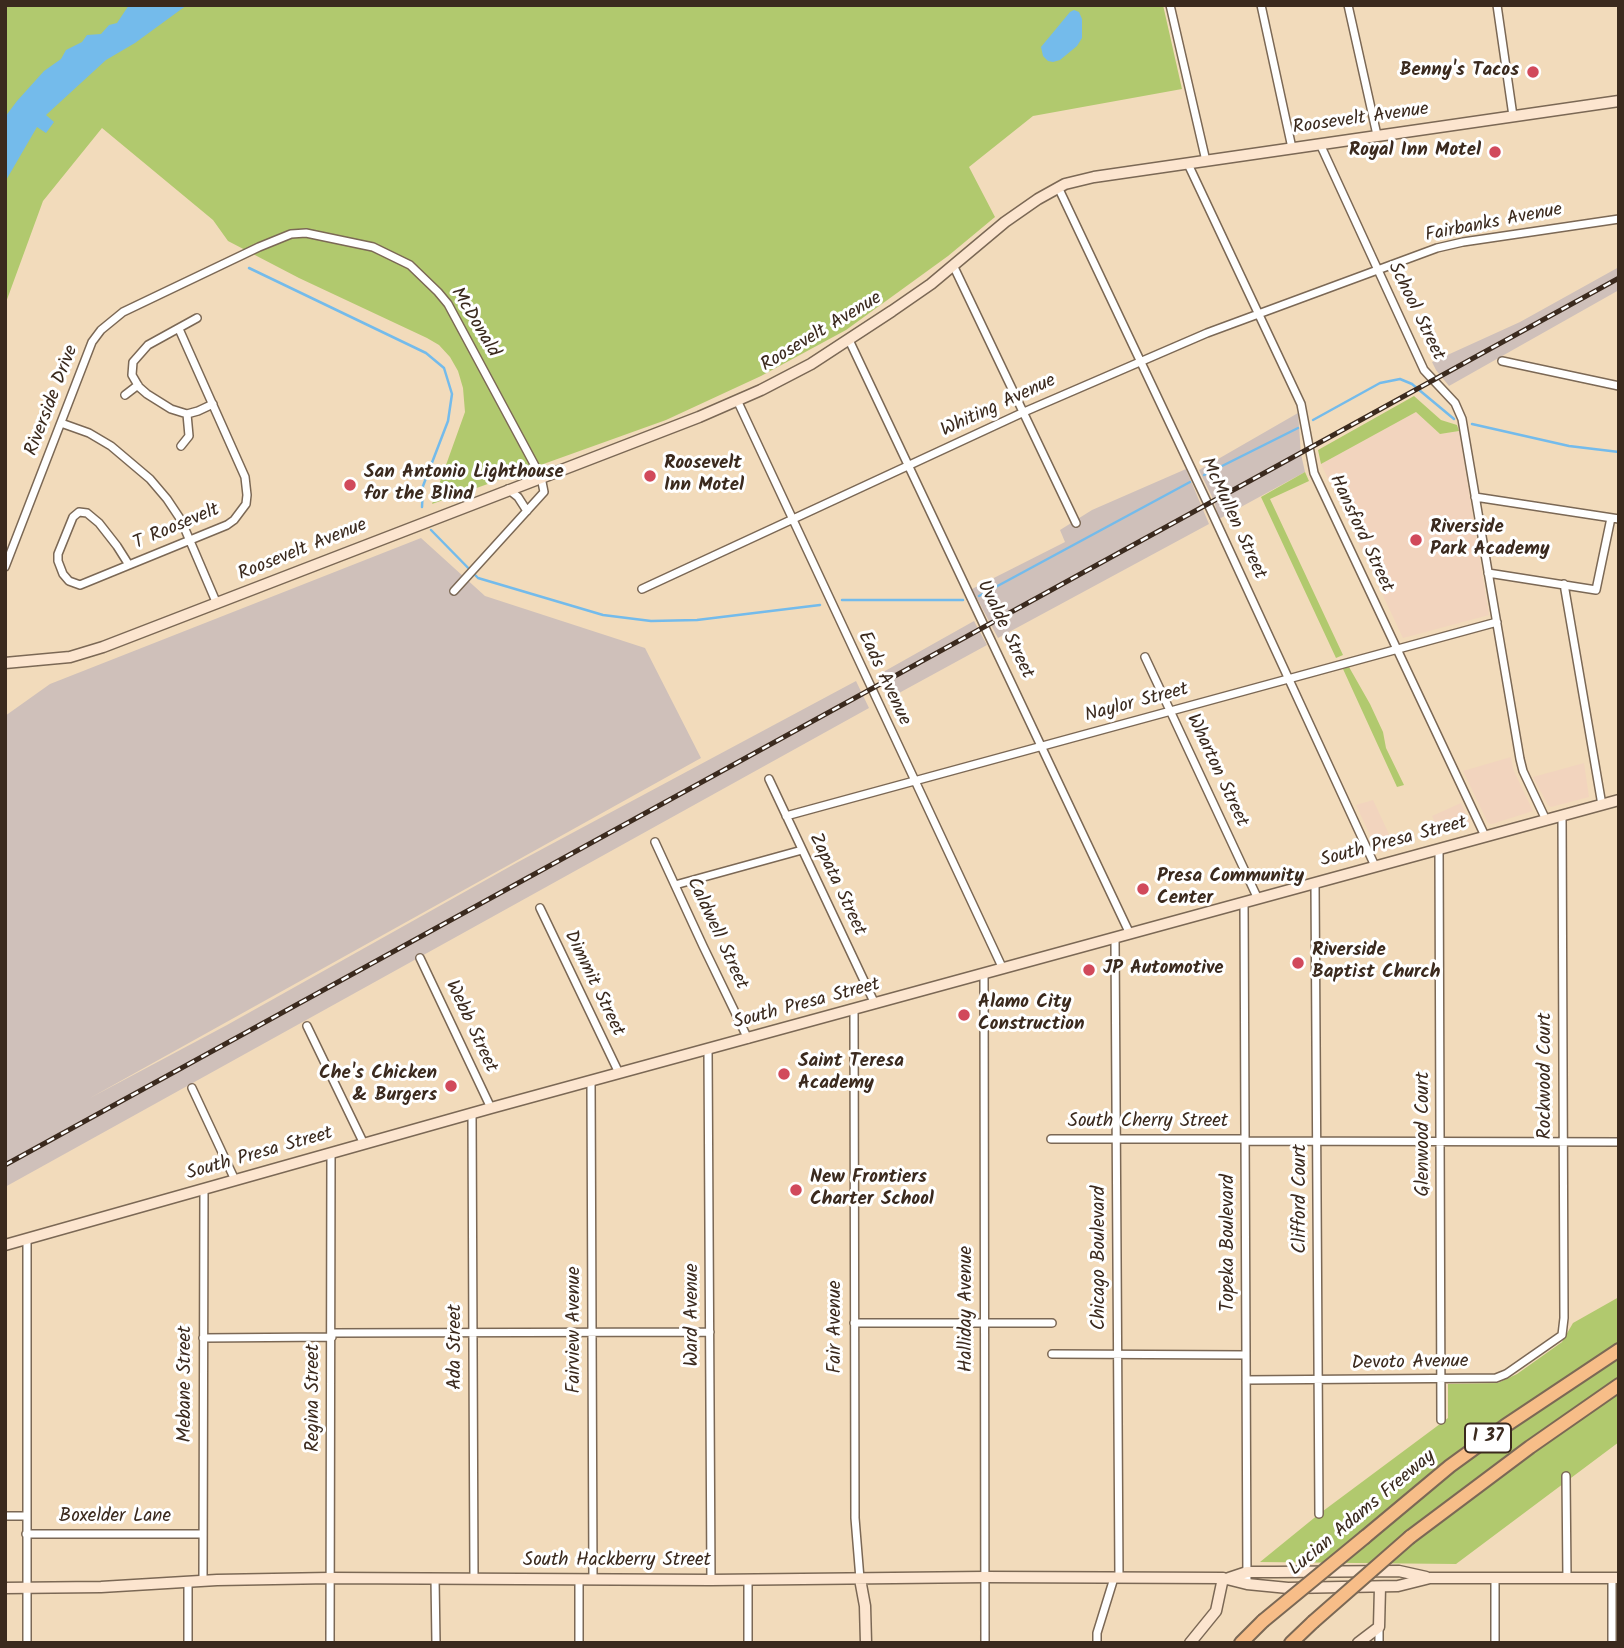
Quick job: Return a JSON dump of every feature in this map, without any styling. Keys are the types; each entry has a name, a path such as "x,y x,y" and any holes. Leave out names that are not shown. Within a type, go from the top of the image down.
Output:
{"highway":[{"name":"Lucian Adams Freeway","path":"1242,1642 1263,1621 1461,1458 1619,1350"},
{"name":"I 37","path":"1291,1643 1410,1537 1519,1455 1619,1385"}],"main road":[{"name":"Roosevelt Avenue","path":"5,663 70,657 103,647 737,400 811,364 849,340 931,284 1005,222 1058,187 1094,177 1619,101"},
{"name":"South Presa Street","path":"5,1245 491,1108 1619,800"},
{"name":"South Hackberry Street","path":"1226,1578 1247,1572 1399,1572 1430,1578 1615,1578"},
{"name":"South Hackberry Street","path":"5,1588 330,1578 748,1580 1116,1577 1226,1578 1247,1584 1288,1588 1398,1586 1430,1578"},
{"path":"1190,1643 1216,1611 1226,1578"},
{"name":"Fair Avenue","path":"860,1579 865,1606 866,1643"},
{"path":"1359,1643 1380,1627 1380,1587"}],"street":[{"path":"1170,5 1206,161"},
{"path":"1261,5 1292,148"},
{"path":"1348,5 1377,135"},
{"path":"1497,5 1513,116"},
{"name":"School Street","path":"1320,144 1424,370 1459,412 1523,771 1546,820"},
{"name":"Hansford Street","path":"1188,164 1304,412 1314,473 1485,836"},
{"name":"McMullen Street","path":"1058,187 1375,866"},
{"name":"Fairbanks Avenue","path":"1377,269 1463,242 1619,219"},
{"name":"Riverside Drive","path":"5,568 92,342 110,321 123,312 291,234"},
{"name":"McDonald","path":"291,234 323,235 360,242 410,265 421,274 448,304 541,477"},
{"path":"953,265 1076,523"},
{"name":"Whiting Avenue","path":"642,589 1141,360 1377,269"},
{"path":"197,318 148,345 137,355 132,370 138,385 162,405 187,414 213,404"},
{"name":"T Roosevelt","path":"129,565 99,523 87,513 79,512 73,517 58,554 58,561 69,581 80,585 129,565 190,540 234,520 242,512 247,495 246,477 179,329"},
{"name":"Uvalde Street","path":"849,340 1130,934"},
{"path":"1503,362 1619,386"},
{"path":"125,395 138,385"},
{"name":"Eads Avenue","path":"737,400 1003,969"},
{"path":"181,446 189,436 187,414"},
{"path":"61,423 89,433 131,462 167,499 181,520 217,604"},
{"path":"454,591 544,492 541,477"},
{"path":"508,489 518,497 527,511"},
{"path":"1475,497 1615,518 1596,590 1488,573"},
{"path":"1564,584 1602,805"},
{"name":"Naylor Street","path":"786,816 1497,622"},
{"name":"Wharton Street","path":"1145,657 1258,899"},
{"name":"Zapata Street","path":"769,779 875,1004"},
{"name":"Rockwood Court","path":"1562,816 1562,1335"},
{"name":"Caldwell Street","path":"655,842 748,1039"},
{"name":"Glenwood Court","path":"1439,849 1441,1420"},
{"path":"675,885 802,850"},
{"name":"Clifford Court","path":"1315,883 1319,1514"},
{"name":"Topeka Boulevard","path":"1244,902 1247,1584"},
{"name":"Dimmit Street","path":"540,908 619,1073"},
{"name":"Chicago Boulevard","path":"1097,1643 1097,1633 1116,1577 1115,939"},
{"name":"Webb Street","path":"420,958 491,1108"},
{"name":"Halliday Avenue","path":"984,974 985,1643"},
{"name":"Fair Avenue","path":"854,1010 855,1518 860,1579"},
{"path":"307,1026 364,1144"},
{"name":"Ward Avenue","path":"708,1050 711,1580"},
{"name":"Fairview Avenue","path":"591,1081 593,1579"},
{"path":"192,1088 235,1180"},
{"name":"Ada Street","path":"472,1114 474,1579"},
{"name":"South Cherry Street","path":"1051,1139 1619,1142"},
{"name":"Regina Street","path":"330,1643 331,1153"},
{"name":"Mebane Street","path":"203,1580 204,1189"},
{"path":"27,1238 27,1643"},
{"path":"854,1323 1052,1322"},
{"path":"202,1338 473,1332 710,1332"},
{"name":"Devoto Avenue","path":"1246,1380 1496,1378 1506,1374 1562,1335"},
{"path":"1052,1354 1246,1355"},
{"path":"1566,1476 1567,1579"},
{"path":"5,1516 26,1516"},
{"name":"Boxelder Lane","path":"26,1534 203,1534"},
{"path":"435,1578 436,1643"},
{"path":"1612,1643 1615,1578"},
{"path":"579,1579 579,1643"},
{"path":"1495,1579 1495,1643"},
{"path":"748,1580 748,1643"},
{"path":"188,1581 188,1643"},
{"path":"1380,1627 1380,1643"}],"shaded area":[{"path":"1619,267 1619,290 1449,386 1436,370 1432,362 1520,322"},
{"name":"Riverside Park Academy","path":"1416,412 1440,434 1459,431 1489,615 1403,638 1321,464"},
{"path":"1298,413 1305,472 1219,519 1214,501 1199,470"},
{"path":"1186,469 1209,524 998,638 972,589 1065,542 1060,530 1092,510"},
{"path":"421,538 485,596 645,648 701,758 90,1098 227,1025 518,862 856,681 869,708 5,1187 5,716 50,684"},
{"path":"974,621 987,645 888,699 876,676"},
{"path":"1511,757 1513,769 1533,811 1488,823 1463,771"},
{"path":"1584,763 1589,797 1551,807 1548,805 1533,777"},
{"path":"1373,800 1396,849 1382,852 1377,850 1356,805"},
{"path":"1461,803 1470,822 1469,826 1441,835 1432,816"}],"green space":[{"path":"5,5 1163,5 1182,89 1033,116 969,167 995,217 948,256 846,330 761,376 666,420 432,504 465,412 463,388 450,357 439,345 427,338 299,278 228,241 213,220 102,128 43,201 5,305"},
{"path":"1414,396 1441,420 1457,425 1459,431 1440,434 1416,412 1321,464 1318,450"},
{"path":"1305,472 1309,481 1270,499 1343,655 1336,658 1261,497"},
{"path":"1349,667 1370,704 1383,732 1386,748 1404,785 1397,787 1343,669"},
{"path":"1619,1297 1619,1442 1456,1564 1260,1562 1319,1514 1448,1418 1448,1384 1498,1383 1517,1374 1562,1342 1573,1323"}],"water":[{"path":"129,5 187,5 135,43 106,60 46,115 54,122 46,133 37,127 5,182 5,117 44,71 61,59 66,50 82,42 87,35 101,34 109,25 117,23"},
{"path":"1074,10 1079,12 1082,19 1082,38 1077,46 1060,60 1048,61 1043,56 1041,47"}],"waterway":[{"path":"249,268 426,353 444,368 452,394 448,421 423,486 422,507"},
{"path":"1313,420 1380,383 1400,379 1412,384 1454,419"},
{"path":"1472,424 1569,446 1619,452"},
{"path":"1204,475 1298,428"},
{"path":"979,596 1190,482"},
{"path":"431,530 478,578 603,615 651,621 697,620 820,605"},
{"path":"842,600 963,600"}],"railway":[{"path":"5,1165 1619,278"}],"place":[{"name":"Benny's Tacos","path":"1533,72"},
{"name":"Royal Inn Motel","path":"1495,152"},
{"name":"Roosevelt Inn Motel","path":"650,476"},
{"name":"San Antonio Lighthouse for the Blind","path":"350,485"},
{"name":"Riverside Park Academy","path":"1416,540"},
{"name":"Presa Community Center","path":"1143,889"},
{"name":"Riverside Baptist Church","path":"1298,963"},
{"name":"JP Automotive","path":"1089,970"},
{"name":"Alamo City Construction","path":"964,1015"},
{"name":"Saint Teresa Academy","path":"784,1074"},
{"name":"Che's Chicken & Burgers","path":"451,1086"},
{"name":"New Frontiers Charter School","path":"796,1190"}]}
